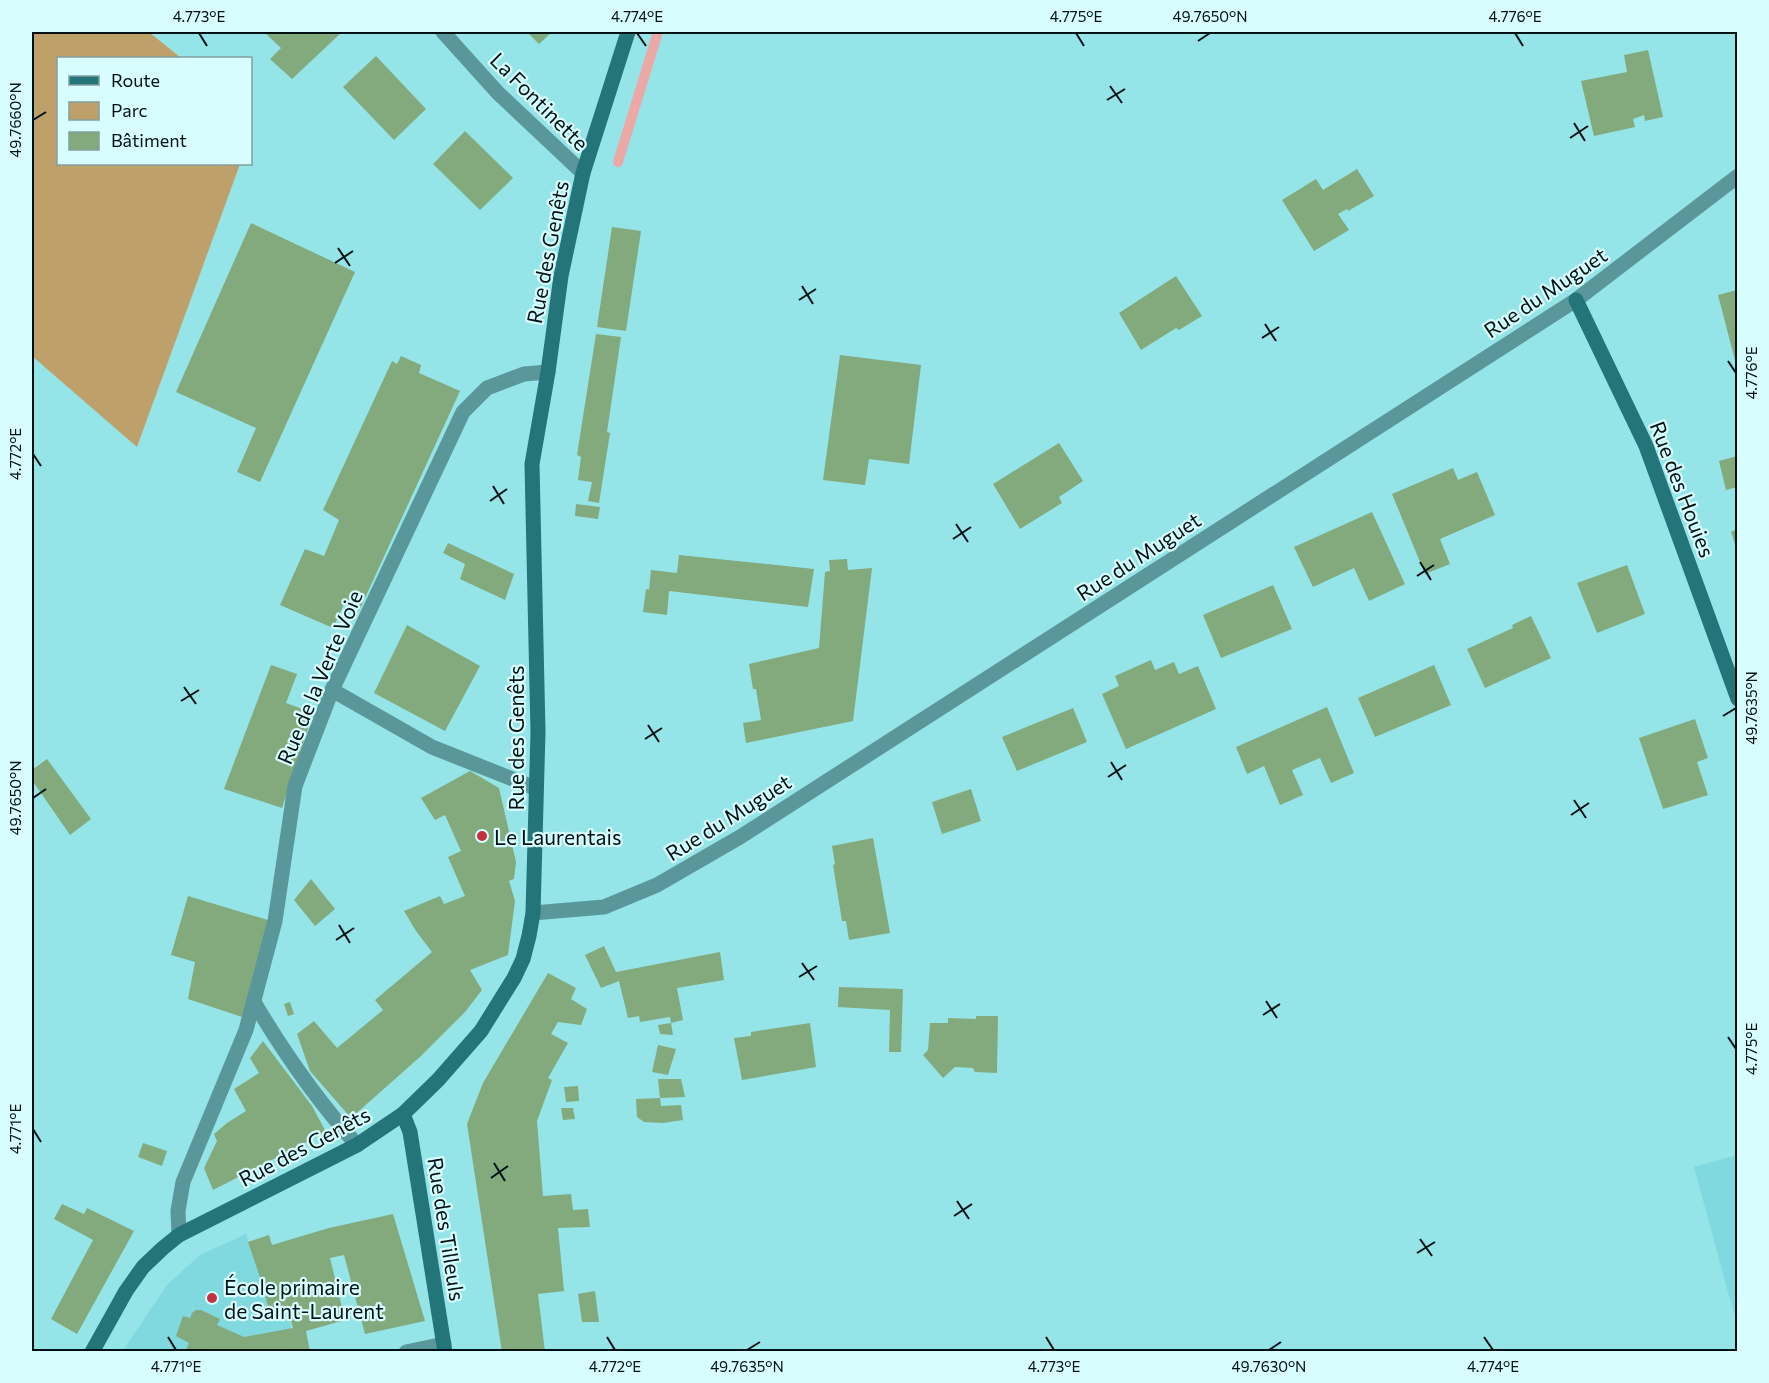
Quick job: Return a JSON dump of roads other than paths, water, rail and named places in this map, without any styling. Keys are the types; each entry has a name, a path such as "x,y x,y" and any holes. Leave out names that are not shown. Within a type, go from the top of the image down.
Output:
{"main road":[{"name":"Rue des Genêts","path":"92,1352 126,1291 143,1267 179,1235 357,1145 403,1114 461,1055 492,1014 523,959 530,936 532,913 538,732 532,464 561,276 583,173 628,32"},
{"name":"Rue des Houies","path":"1576,300 1646,446 1737,699"},
{"name":"Rue des Tilleuls","path":"403,1114 410,1132 445,1348"}],"street":[{"name":"La Fontinette","path":"443,32 498,93 583,173"},
{"name":"Rue du Muguet","path":"532,913 604,907 657,885 730,842 1576,300 1737,176"},
{"name":"Rue de la Verte Voie","path":"179,1235 178,1211 183,1182 246,1030 275,921 295,786 332,690 463,412 487,388 524,374 548,372"},
{"path":"332,690 432,747 536,788"},
{"path":"254,1002 302,1077 357,1145"},
{"path":"406,1352 445,1348"}],"waterway":[{"path":"618,162 658,32"}],"place":[{"name":"Le Laurentais","path":"482,836"},
{"name":"École primaire de Saint-Laurent","path":"212,1298"}]}
